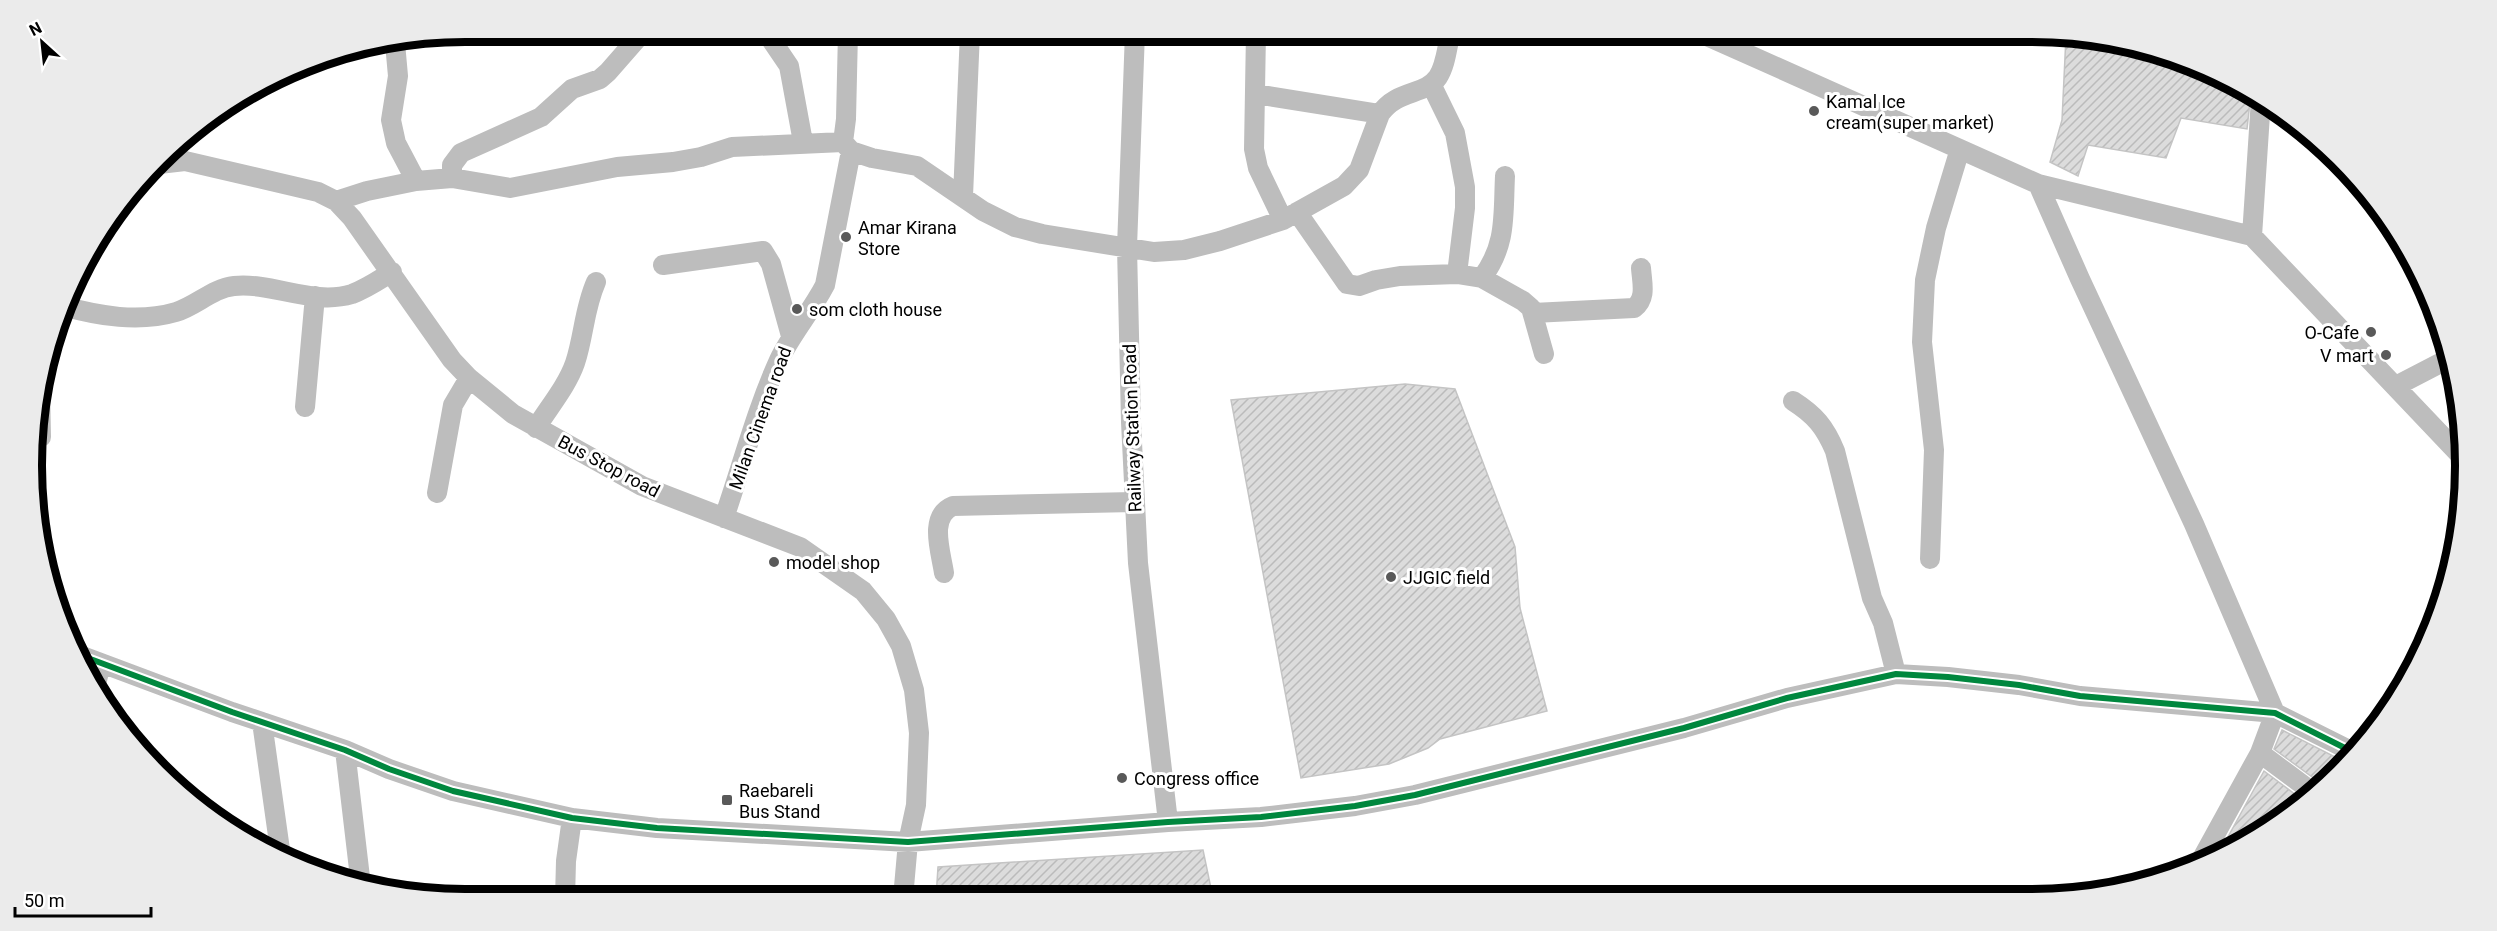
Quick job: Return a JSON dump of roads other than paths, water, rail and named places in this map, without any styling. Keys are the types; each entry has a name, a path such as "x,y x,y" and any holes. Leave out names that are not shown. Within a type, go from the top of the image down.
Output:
{"street":[{"path":"452,178 452,165 460,153 541,117 572,89 600,79 634,42"},
{"path":"773,42 789,66 803,142"},
{"name":"Milan Cinema road","path":"724,518 772,378 791,336 816,303 825,285 847,146 848,42"},
{"path":"963,196 970,42"},
{"name":"Railway Station Road","path":"1135,42 1127,247 1134,502 1137,563 1168,822"},
{"path":"1256,42 1254,149 1258,168 1290,216 1341,278 1353,286 1400,276 1457,274 1482,278 1523,300 1531,308 1544,354"},
{"path":"336,201 367,191 416,181 452,178 510,188 617,166 673,162 701,157 732,147 803,142 847,146 872,158 917,166 983,211 1015,227 1042,234 1154,252 1184,250 1220,242 1290,216 1344,186 1359,170 1380,114 1395,98 1431,84 1441,71 1448,42"},
{"path":"1720,42 2038,184 2252,236 2454,449"},
{"path":"395,48 398,76 391,120 396,143 416,181"},
{"path":"1431,84 1455,133 1465,187 1465,208 1457,274"},
{"path":"1254,94 1380,114"},
{"path":"2252,236 2260,109"},
{"path":"1930,559 1934,450 1922,342 1925,280 1936,228 1960,149"},
{"name":"Bus Stop road","path":"169,163 185,161 318,192 336,201 369,240 452,360 469,378 513,414 642,486 800,548 836,570 863,591 891,628 901,646 914,690 919,733 916,805 908,842 904,889"},
{"path":"1482,278 1492,264 1501,243 1505,176"},
{"path":"2038,184 2194,524 2275,713 2260,753 2206,851"},
{"path":"663,265 763,251 771,264 791,336"},
{"path":"1533,314 1634,308 1640,304 1643,296 1641,268"},
{"path":"72,308 95,315 143,317 177,312 231,286 250,285 315,296 349,295 392,272"},
{"path":"536,428 574,366 588,301 596,282"},
{"path":"305,406 315,296"},
{"path":"2396,386 2442,362"},
{"path":"437,493 453,405 469,378"},
{"path":"1793,401 1812,413 1829,437 1835,451 1872,598 1883,623 1896,674"},
{"path":"944,573 938,524 945,509 953,506 1134,502"},
{"path":"89,659 453,791 572,818 657,828 908,842 1295,814 1415,795 1684,728 1787,698 1896,674 1948,676 2080,696 2275,713 2348,747"},
{"path":"98,675 100,663"},
{"path":"262,722 279,846"},
{"path":"345,750 360,876"},
{"path":"2260,753 2306,788"},
{"path":"565,889 566,861 572,818"}],"place":[{"name":"Kamal Ice cream(super market)","path":"1814,111"},
{"name":"Amar Kirana Store","path":"846,237"},
{"name":"som cloth house","path":"797,309"},
{"name":"O-Cafe","path":"2371,332"},
{"name":"V mart","path":"2386,355"},
{"name":"model shop","path":"774,562"},
{"name":"JJGIC field","path":"1391,577"},
{"name":"Congress office","path":"1122,778"},
{"name":"Raebareli Bus Stand","path":"727,800"}]}
